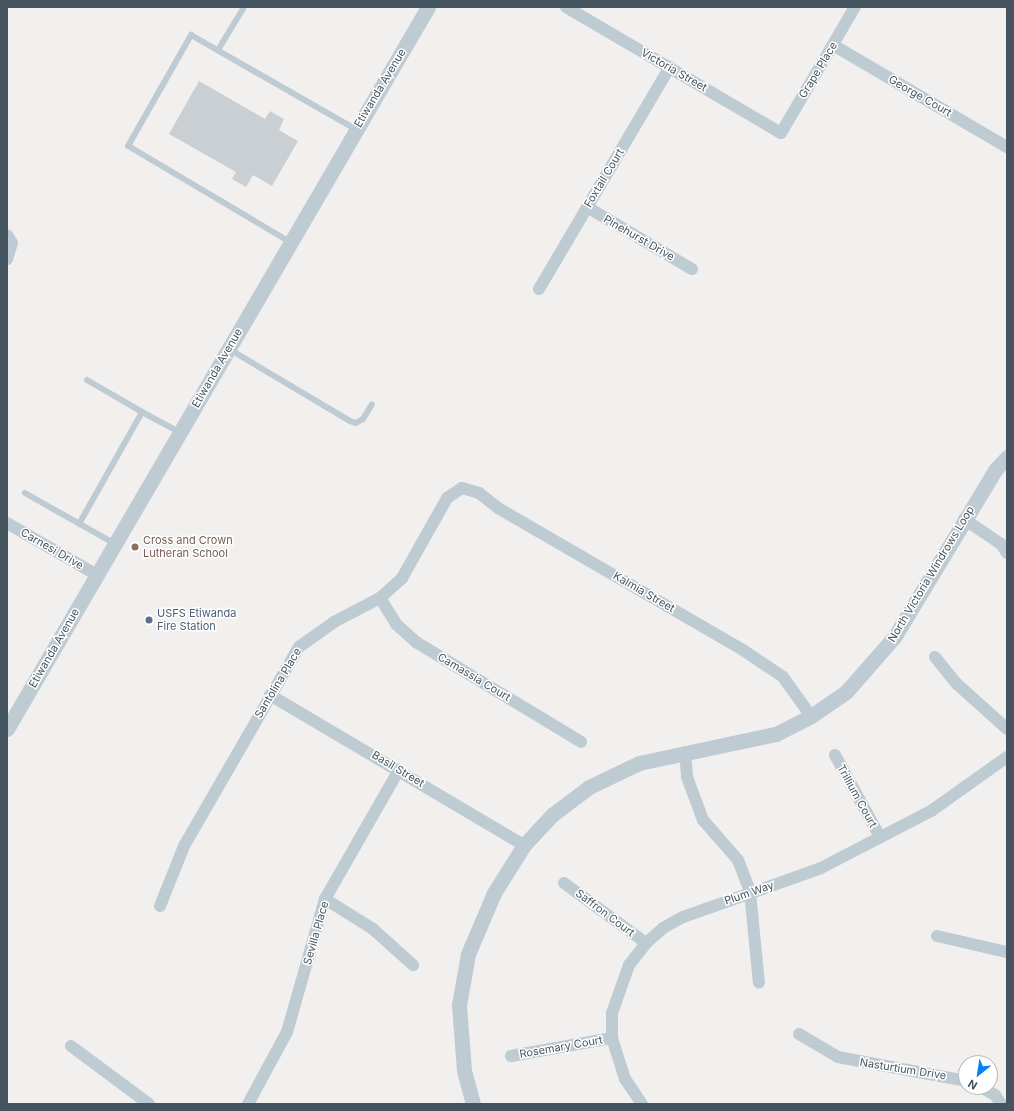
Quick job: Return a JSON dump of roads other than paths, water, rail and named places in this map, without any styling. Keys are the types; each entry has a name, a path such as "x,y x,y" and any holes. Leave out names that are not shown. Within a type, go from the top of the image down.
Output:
{"street":[{"name":"Etiwanda Avenue","path":"7,729 428,7"},
{"name":"Victoria Street","path":"566,7 781,133"},
{"name":"Grape Place","path":"781,133 855,7"},
{"name":"George Court","path":"833,45 1007,147"},
{"name":"Foxtail Court","path":"539,289 670,68"},
{"name":"Pinehurst Drive","path":"587,207 692,269"},
{"path":"7,234 12,243 7,259"},
{"name":"North Victoria Windrows Loop","path":"473,1104 464,1070 459,1005 468,954 494,893 524,845 552,815 589,787 640,763 685,752 730,746 776,734 811,716 846,692 896,636 964,519 995,470 1007,458"},
{"name":"Santolina Place","path":"160,906 184,846 299,647 334,622 380,598 402,578 447,498 462,488"},
{"name":"Kalmia Street","path":"462,488 479,493 498,508 743,650 783,677 811,716"},
{"path":"964,519 1001,544 1007,553"},
{"name":"Carnesi Drive","path":"7,523 97,575"},
{"name":"Camassia Court","path":"380,598 396,624 416,642 581,742"},
{"path":"935,657 957,684 1007,729"},
{"name":"Basil Street","path":"270,695 524,845"},
{"path":"685,752 687,778 703,820 738,860 750,892 759,983"},
{"name":"Trillium Court","path":"835,755 880,837"},
{"name":"Plum Way","path":"642,1104 625,1079 612,1038 612,1013 619,989 629,965 646,943 663,928 683,917 821,868 931,812 1007,757"},
{"name":"Sevilla Place","path":"248,1104 287,1032 325,899 399,770"},
{"name":"Saffron Court","path":"564,883 646,943"},
{"path":"325,899 373,929 413,965"},
{"path":"937,936 1007,952"},
{"name":"Nasturtium Drive","path":"799,1034 838,1057 958,1080"},
{"name":"Rosemary Court","path":"511,1056 612,1038"},
{"path":"71,1046 149,1104"},
{"path":"995,1095 1002,1104"}],"lane":[{"path":"218,50 244,7"},
{"path":"290,242 128,146 191,35 356,129"},
{"path":"228,348 350,421 356,423 363,419 372,404"},
{"path":"87,380 180,433"},
{"path":"79,524 142,412"},
{"path":"26,493 115,544"}],"place":[{"name":"Cross and Crown Lutheran School","path":"135,547"},
{"name":"USFS Etiwanda Fire Station","path":"149,620"}]}
